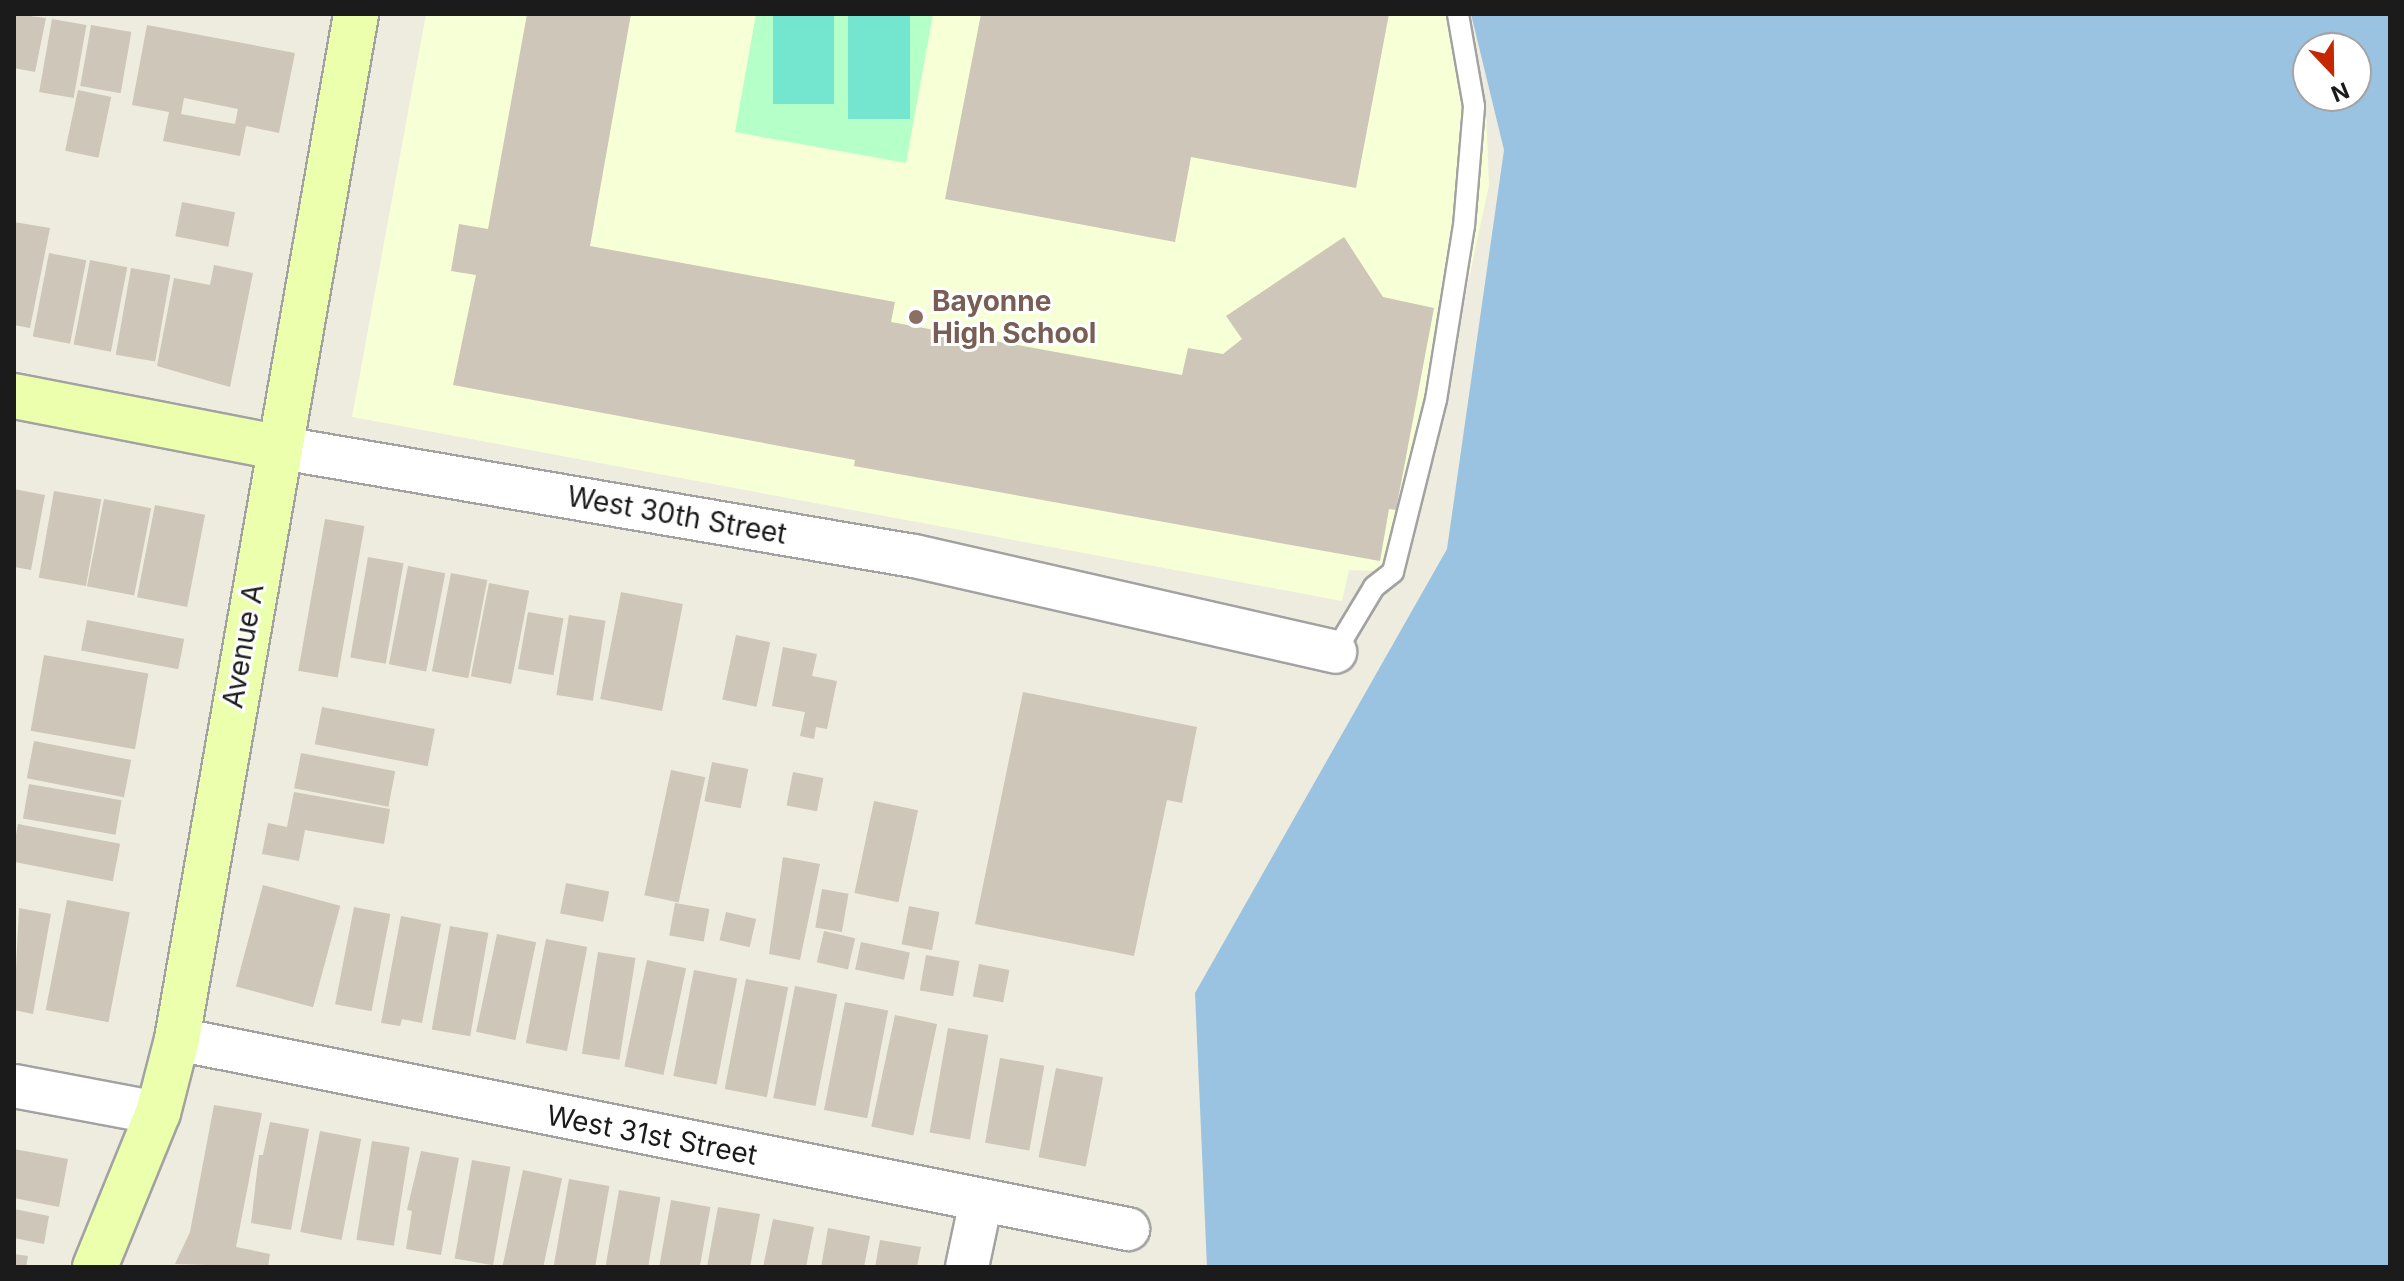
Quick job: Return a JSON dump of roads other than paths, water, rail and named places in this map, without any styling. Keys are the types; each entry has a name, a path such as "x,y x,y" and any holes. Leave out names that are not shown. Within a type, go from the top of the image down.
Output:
{"street":[{"name":"Avenue A","path":"95,1267 158,1113 177,1039 276,447 356,14"},
{"name":"West 30th Street","path":"14,396 276,447 914,556 1335,652"},
{"name":"West 31st Street","path":"177,1039 1128,1229"},
{"path":"14,1086 158,1113"},
{"path":"967,1267 981,1201"}],"lane":[{"path":"1335,652 1374,587 1393,572 1436,400 1464,226 1474,106 1458,14"}],"place":[{"name":"Bayonne High School","path":"916,317"}]}
